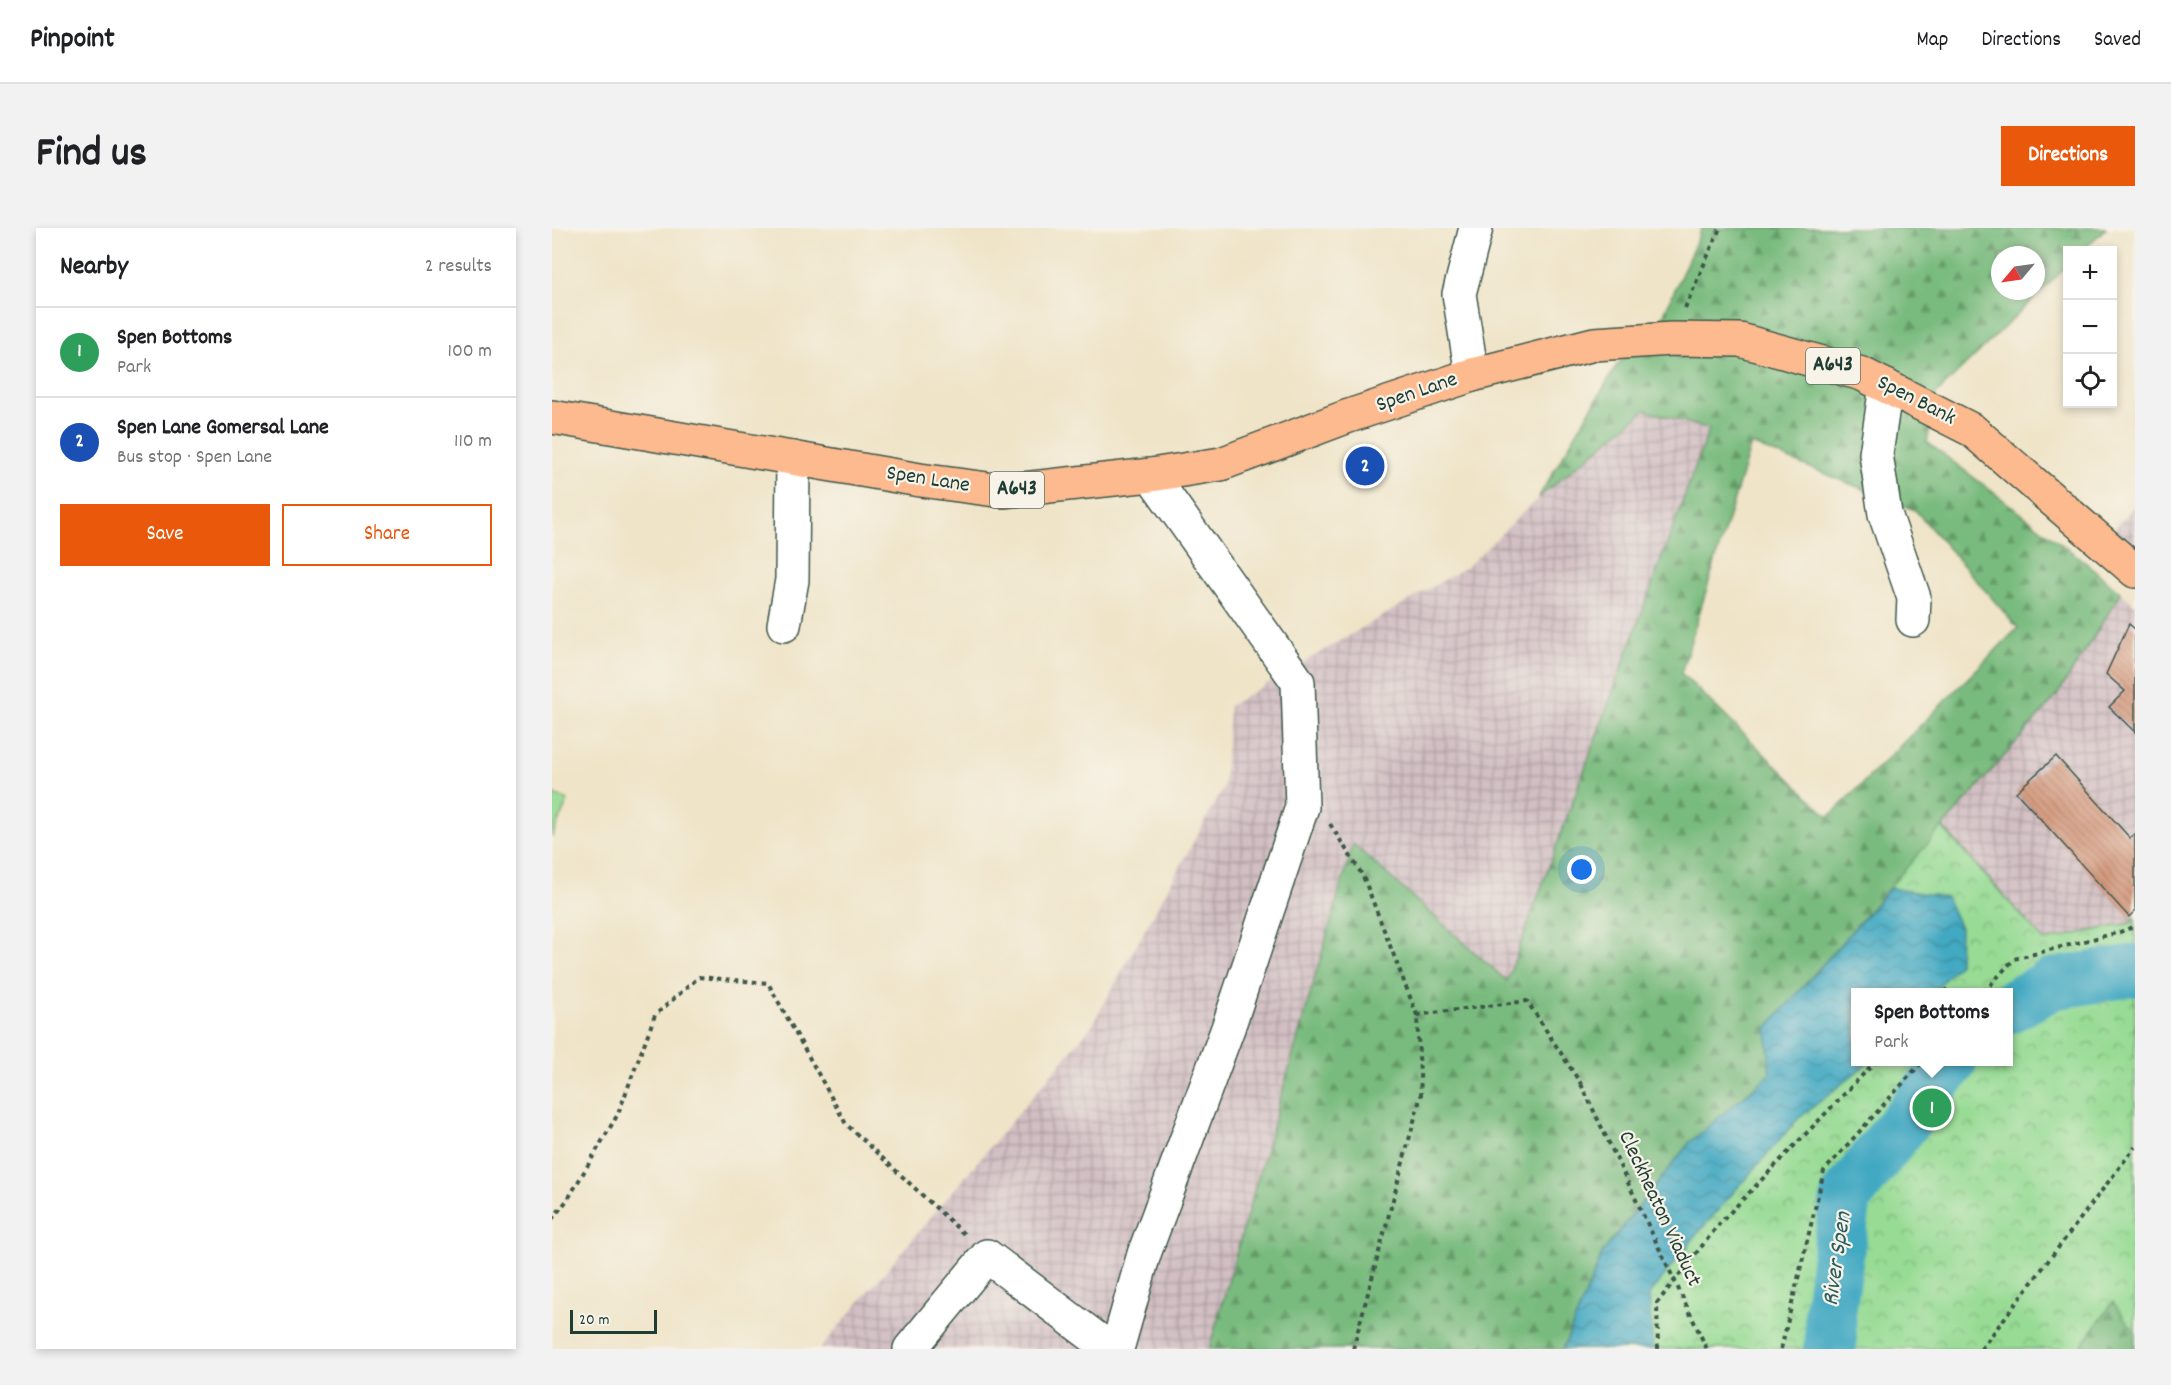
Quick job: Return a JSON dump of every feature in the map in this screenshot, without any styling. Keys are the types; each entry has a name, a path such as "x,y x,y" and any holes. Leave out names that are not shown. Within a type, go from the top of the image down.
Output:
{"main road":[{"name":"Spen Bank","path":"1472,375 1594,344 1672,339 1740,340 1862,374 1972,430 2135,571"},
{"name":"Spen Lane","path":"552,417 920,480 1003,491 1151,475 1221,464 1346,417 1472,375"}],"street":[{"path":"1472,375 1459,294 1476,228"},
{"path":"1886,386 1876,454 1885,514 1914,598 1912,620"},
{"path":"784,625 792,580 793,458"},
{"path":"1117,1349 1144,1254 1228,1028 1302,807 1298,682 1151,475"},
{"path":"910,1349 987,1256 1110,1349"}],"path":[{"path":"1672,339 1720,228"},
{"path":"1325,817 1363,876 1417,1015 1421,1095 1353,1349"},
{"path":"1988,988 2014,959 2120,932 2135,926"},
{"path":"552,1219 568,1199 618,1114 655,1015 699,977 768,983 846,1124 987,1256"},
{"name":"Cleckheaton Viaduct","path":"1417,1015 1527,1001 1581,1084 1707,1349"},
{"path":"1658,1349 1657,1303 1720,1223 1871,1066"},
{"path":"1781,1349 1824,1172 1918,1066"},
{"path":"1981,1349 2135,1147"}],"shaded area":[{"path":"1645,409 1709,429 1507,981 1352,844 1209,1349 820,1349 1091,1027 1224,787 1229,706 1468,566 1538,498"},
{"path":"2135,505 2135,556 2109,535"},
{"path":"2121,593 2135,605 2135,918 2130,923 2044,941 1942,827 2058,694"}],"green space":[{"path":"1702,228 2106,228 2087,246 2063,246 2063,270 2045,287 2045,246 1991,246 1991,300 2032,300 1936,394 1927,442 2085,562 2121,593 2058,694 1943,827 2044,941 2130,923 2135,918 2135,1004 2013,992 2013,988 2003,988 1890,888 1767,1028 1770,1074 1690,1142 1603,1252 1563,1349 1209,1349 1353,844 1507,981 1709,429 1645,410 1538,498 1617,365 1660,323","holes":["1751,444 1915,510 2018,628 1829,817 1681,673"]},
{"path":"552,794 568,800 552,837"},
{"path":"1942,827 2044,941 2130,923 2135,918 2135,1333 2113,1302 2079,1349 1563,1349 1603,1252 1690,1142 1770,1074 1767,1028"},
{"path":"2113,1302 2135,1306 2135,1349 2079,1349"}],"water":[{"path":"1890,888 1946,897 1960,928 1959,964 1937,988 1851,988 1851,1066 1864,1066 1797,1120 1698,1233 1649,1295 1653,1349 1563,1349 1603,1252 1690,1142 1770,1074 1767,1028"}],"building":[{"path":"2129,624 2135,629 2135,732 2109,707 2125,691 2106,674"},
{"path":"2056,756 2130,838 2135,834 2135,911 2129,917 2016,792"}],"waterway":[{"name":"River Spen","path":"2013,1005 2052,984 2135,970"},
{"name":"River Spen","path":"1829,1349 1831,1343 1830,1314 1846,1197 1948,1066"}],"place":[{"name":"Spen Lane Gomersal Lane","path":"1365,466"},
{"name":"Spen Bottoms","path":"1932,1108"}]}
